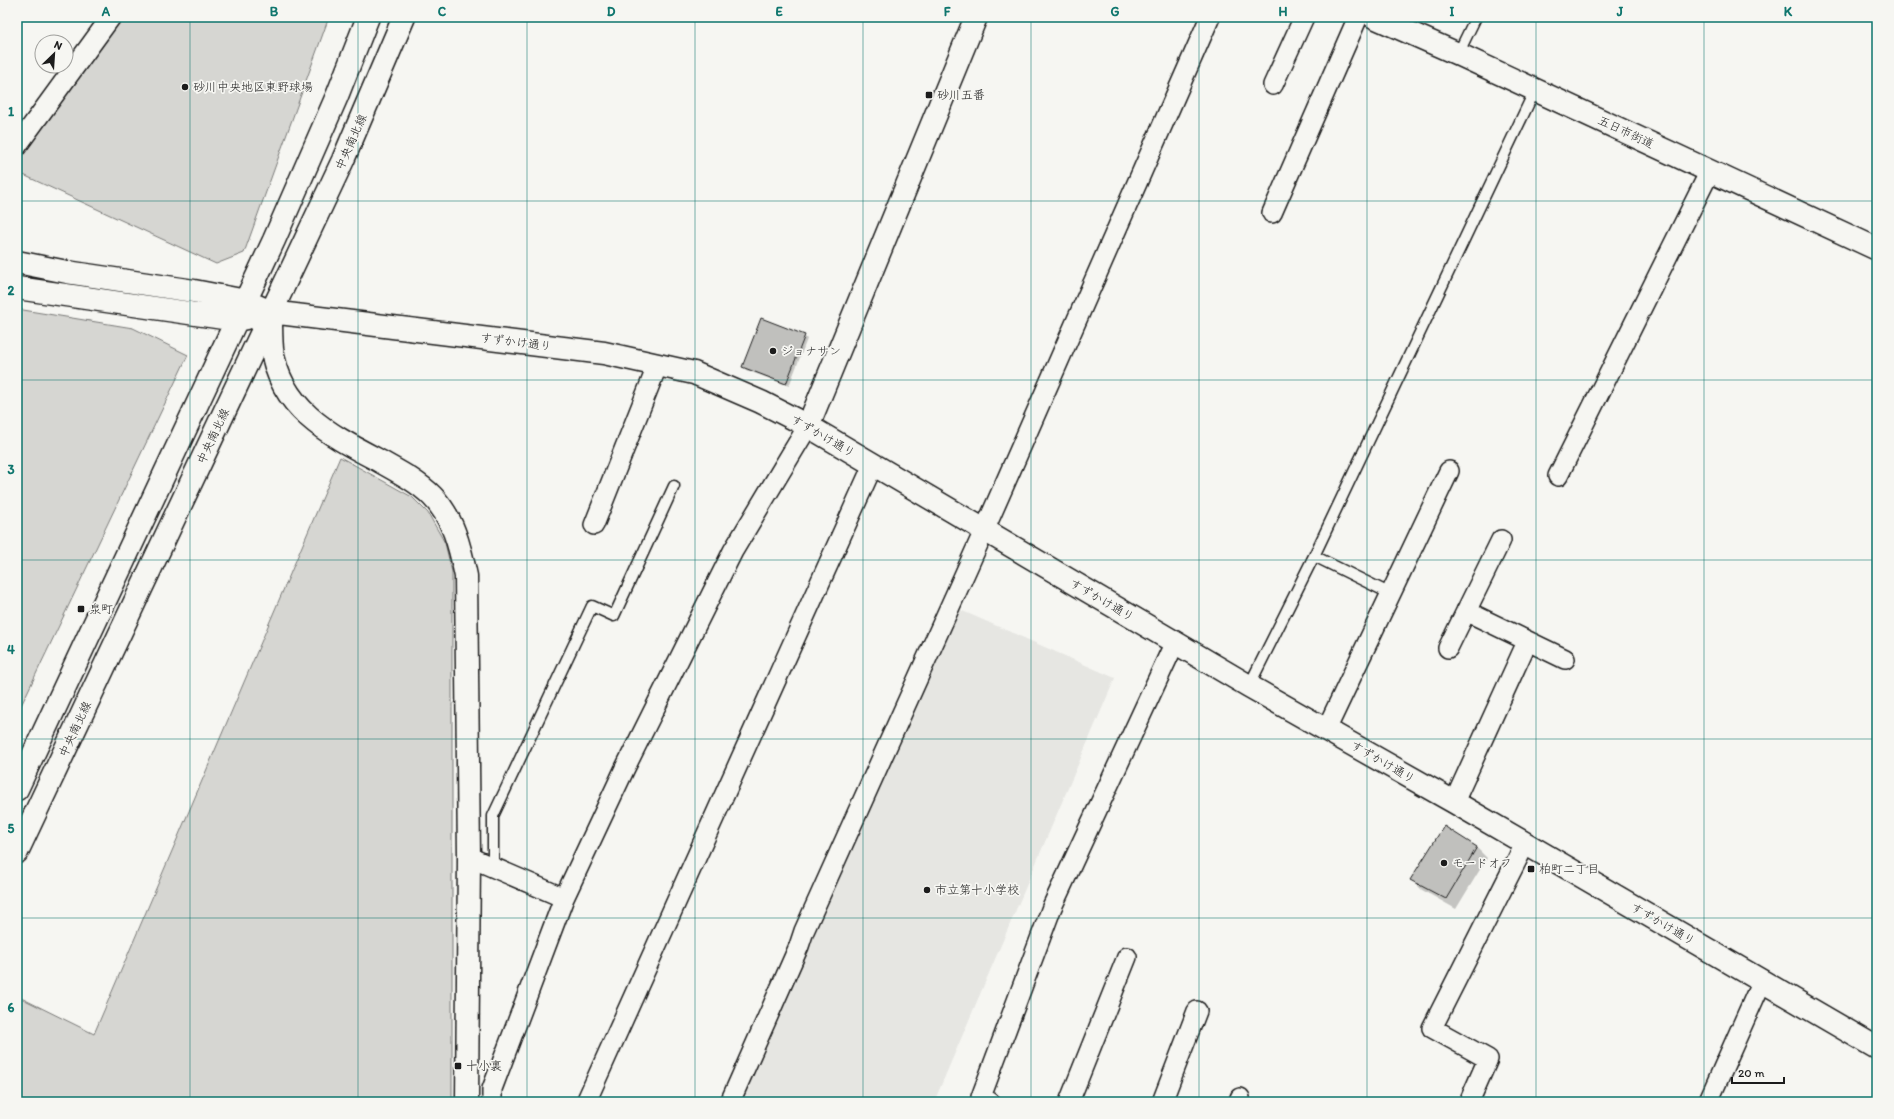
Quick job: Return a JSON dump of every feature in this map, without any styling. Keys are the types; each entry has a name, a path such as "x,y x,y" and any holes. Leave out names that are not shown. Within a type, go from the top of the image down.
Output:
{"street":[{"path":"17,146 111,17"},
{"path":"17,789 246,301 334,104 368,17"},
{"name":"中央南北線","path":"17,852 343,160 404,17"},
{"path":"492,1102 492,1089 564,898 625,768 733,552 808,426 976,17"},
{"path":"730,1102 799,946 804,930 984,531 1210,17"},
{"path":"1273,85 1304,17"},
{"path":"1272,213 1358,17"},
{"name":"五日市街道","path":"1374,17 1458,54 1877,249"},
{"path":"1558,476 1710,171"},
{"path":"17,262 67,272 194,291 246,301 271,312"},
{"path":"17,288 237,320 271,312"},
{"path":"271,312 272,349 277,370 294,402 309,418 330,434 413,480 432,496 448,518 459,543 466,576 469,857 467,1102"},
{"name":"すずかけ通り","path":"271,312 604,353 694,373 727,386 808,426 1249,686 1454,802 1877,1048"},
{"path":"594,525 658,364"},
{"path":"586,1102 873,465"},
{"path":"1326,730 1449,471"},
{"path":"1448,648 1501,540"},
{"path":"1466,611 1527,642 1565,659"},
{"path":"990,1102 981,1097 1052,907 1174,642"},
{"path":"1454,802 1527,642"},
{"path":"1469,1102 1488,1059 1432,1028 1525,844"},
{"path":"469,857 564,898"},
{"path":"1069,1102 1127,957"},
{"path":"1708,1102 1762,981"},
{"path":"1162,1102 1197,1011"}],"lane":[{"path":"1458,54 1476,17"},
{"path":"1249,686 1314,556 1535,90"},
{"path":"493,868 493,816 592,606 614,616 674,486"},
{"path":"1314,556 1391,594"}],"shaded area":[{"name":"砂川中央地区東野球場","path":"117,17 329,17 244,253 216,264 17,172 17,156"},
{"path":"17,309 133,328 188,355 17,714"},
{"path":"340,457 412,497 428,513 445,543 452,572 452,1102 17,1102 17,996 94,1034"},
{"name":"市立第十小学校","path":"958,609 1115,678 934,1102 733,1102"}],"building":[{"name":"ジョナサン","path":"761,318 805,335 786,384 742,367"},
{"name":"モードオフ","path":"1444,826 1477,847 1446,899 1410,880"}],"place":[{"name":"砂川中央地区東野球場","path":"185,87"},
{"name":"砂川五番","path":"929,95"},
{"name":"ジョナサン","path":"773,351"},
{"name":"泉町","path":"81,609"},
{"name":"モードオフ","path":"1444,863"},
{"name":"柏町二丁目","path":"1531,869"},
{"name":"市立第十小学校","path":"927,890"},
{"name":"十小裏","path":"458,1066"}]}
